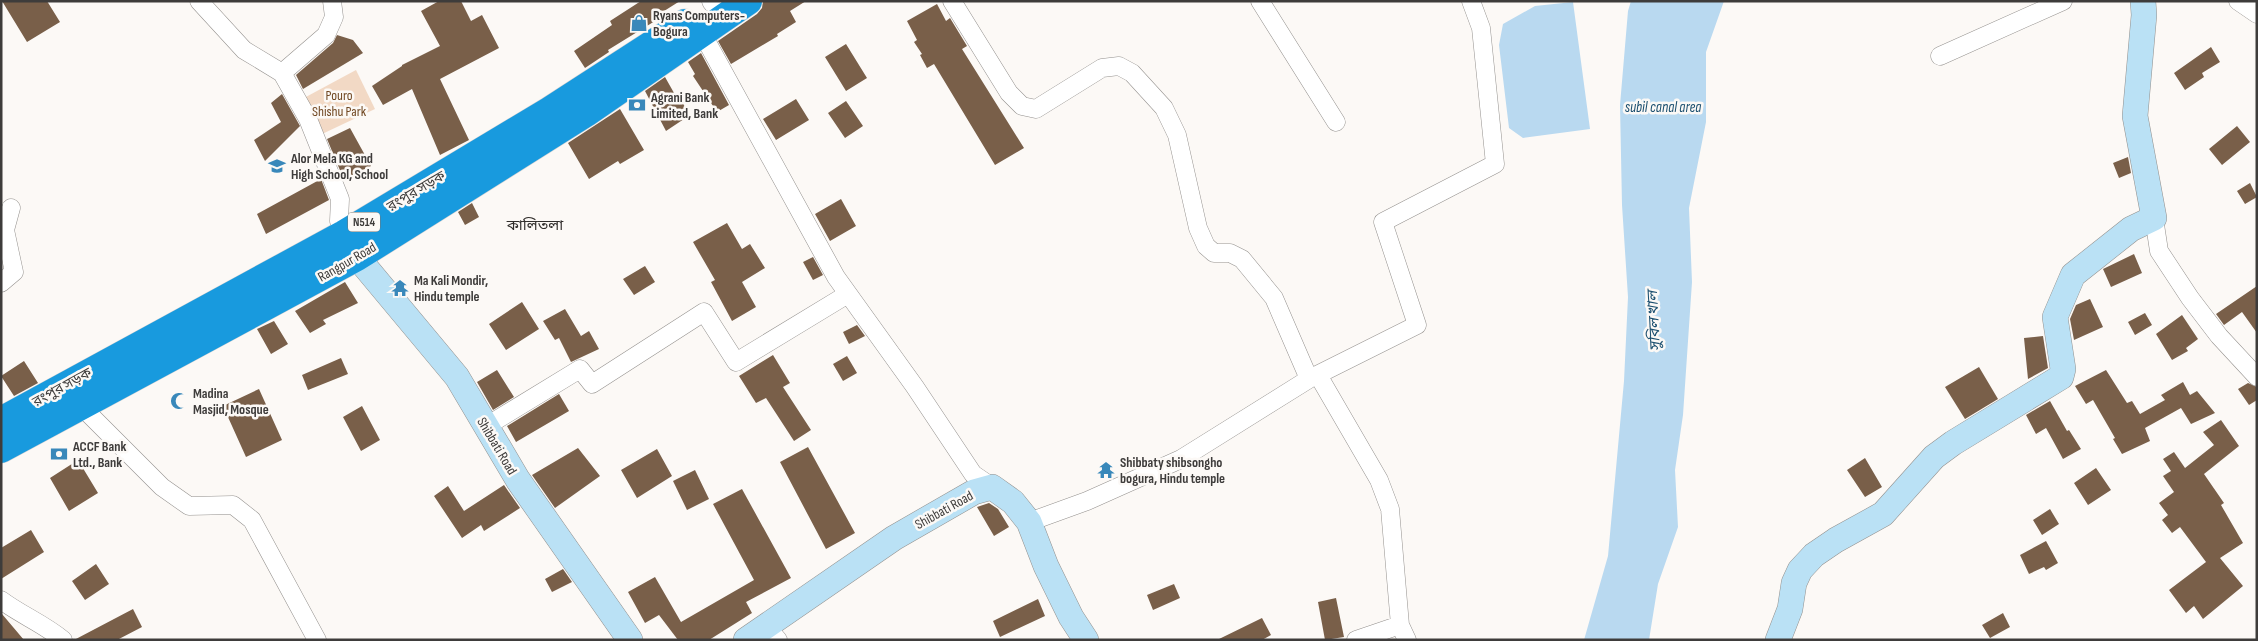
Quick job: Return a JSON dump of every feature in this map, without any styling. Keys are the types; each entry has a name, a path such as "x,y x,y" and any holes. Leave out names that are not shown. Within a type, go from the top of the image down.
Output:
{"highway":[{"name":"রংপুর সড়ক","path":"6,411 344,234 549,111 707,11 748,1"},
{"name":"Rangpur Road","path":"1,449 357,257 586,114 707,11"}],"street":[{"path":"199,1 244,50 282,73 308,119 340,199 339,221 344,234"},
{"path":"282,73 326,35 334,18 332,1"},
{"path":"952,1 1009,93 1022,106 1036,109 1102,68 1119,66 1132,73 1164,108 1176,135 1198,228 1206,246 1214,253 1230,253 1242,259 1274,298 1313,377 1379,480 1390,509 1404,632 1356,640"},
{"path":"1260,1 1336,122"},
{"path":"1029,522 1087,501 1181,459 1313,377 1417,325 1383,222 1495,164 1481,28 1471,1"},
{"path":"1940,56 2063,1"},
{"path":"2143,1 2144,15 2135,116 2159,251 2190,298 2219,336 2257,377"},
{"path":"2238,1 2257,14"},
{"path":"707,11 794,203 836,277 915,387 974,474 1014,502 1029,522 1046,566 1086,640"},
{"path":"1,283 10,278 14,272 6,230 11,208"},
{"path":"1778,640 1790,609 1794,583 1800,570 1814,555 1836,540 1883,514 1934,457 1953,443 2061,377 2063,369 2055,317 2073,275 2131,230 2154,218"},
{"name":"Shibbati Road","path":"344,234 357,257 457,377 518,480 630,640"},
{"path":"485,427 580,368 592,384 704,312 736,362 848,294"},
{"path":"82,407 162,487 189,506 233,505 252,520 318,640"},
{"name":"Shibbati Road","path":"763,635 894,538 974,492 992,487"},
{"path":"1,600 14,610 43,624 63,640"}],"green space":[{"name":"Pouro Shishu Park","path":"356,70 375,109 320,135 304,98"}],"water":[{"name":"subil canal area","path":"1631,1 1724,1 1706,52 1706,122 1689,208 1692,282 1683,415 1675,470 1678,527 1658,584 1649,640 1584,640 1608,556 1624,381 1628,297 1622,205 1620,105 1628,11"},
{"path":"1573,2 1590,129 1523,138 1509,128 1499,45 1503,24 1535,6"}],"building":[{"path":"2,1 47,1 60,22 27,42"},
{"path":"439,1 461,1 471,21 482,15 499,48 440,79 469,140 440,155 412,89 383,105 372,86 402,65 440,46 421,11"},
{"path":"641,1 680,1 653,18 655,21 608,50 609,52 585,68 574,51 612,25 610,21"},
{"path":"763,1 806,1 790,11 796,22 777,34 778,36 731,64 718,41 757,14 762,8"},
{"path":"937,4 946,21 950,18 967,46 962,49 1024,148 995,165 934,64 927,68 920,55 922,54 914,42 917,40 907,21"},
{"path":"337,35 353,40 363,53 303,89 296,75 333,43"},
{"path":"846,44 867,78 846,91 825,57"},
{"path":"2211,47 2220,62 2202,73 2204,77 2185,90 2174,73"},
{"path":"701,53 729,105 717,112 693,76 695,74 688,62"},
{"path":"665,77 678,100 680,99 690,115 666,131 645,91"},
{"path":"282,94 300,126 265,161 254,140 281,122 271,103"},
{"path":"796,99 809,120 776,140 763,119"},
{"path":"846,101 863,126 845,138 828,113"},
{"path":"620,109 644,150 620,164 618,161 589,179 568,143"},
{"path":"2237,126 2250,142 2222,165 2209,149"},
{"path":"350,128 371,166 344,180 327,139"},
{"path":"2128,157 2131,173 2119,178 2113,163"},
{"path":"321,179 329,200 266,234 257,214"},
{"path":"2250,183 2257,197 2245,204 2237,191"},
{"path":"841,199 856,226 830,241 815,214"},
{"path":"472,203 479,217 465,225 458,212"},
{"path":"727,223 742,249 750,244 765,268 742,282 756,307 732,321 711,282 715,280 693,242"},
{"path":"2134,254 2142,273 2111,287 2103,269"},
{"path":"813,257 823,275 813,280 803,262"},
{"path":"645,266 655,282 634,295 623,279"},
{"path":"345,282 358,303 323,320 326,324 310,333 295,311"},
{"path":"2257,286 2257,333 2242,312 2224,325 2216,314"},
{"path":"2090,299 2103,327 2074,340 2070,319 2076,305"},
{"path":"522,302 539,329 506,350 489,324"},
{"path":"565,309 581,336 589,331 599,349 571,362 559,338 555,340 543,321"},
{"path":"2145,313 2152,325 2135,335 2128,322"},
{"path":"2182,315 2198,339 2186,348 2188,351 2172,360 2156,334"},
{"path":"274,321 288,344 271,354 257,329"},
{"path":"857,325 865,336 849,344 843,332"},
{"path":"2043,336 2048,368 2028,379 2024,338"},
{"path":"773,355 790,383 783,387 811,430 794,441 766,398 756,403 739,376"},
{"path":"847,356 857,373 843,381 833,364"},
{"path":"341,358 348,374 308,390 302,375"},
{"path":"24,361 38,383 14,396 1,376"},
{"path":"1979,367 1998,399 1965,419 1945,387"},
{"path":"497,370 514,397 493,410 477,382"},
{"path":"2106,370 2127,403 2132,401 2140,414 2165,400 2161,395 2183,382 2190,395 2197,391 2215,413 2191,424 2181,408 2145,428 2150,441 2122,454 2093,400 2086,404 2075,386"},
{"path":"2248,383 2257,387 2257,400 2249,405 2238,389"},
{"path":"259,389 282,440 246,457 223,406"},
{"path":"559,394 569,411 516,442 507,426"},
{"path":"2050,401 2067,431 2069,430 2081,449 2063,459 2046,428 2036,434 2026,415"},
{"path":"362,406 380,440 361,451 343,417"},
{"path":"2221,420 2239,446 2204,474 2224,503 2221,505 2243,543 2220,558 2243,586 2203,619 2194,606 2186,613 2169,590 2206,562 2180,527 2172,533 2162,520 2168,515 2159,503 2174,492 2163,476 2171,471 2163,459 2174,452 2185,468 2214,445 2203,432"},
{"path":"808,447 855,533 826,549 780,462"},
{"path":"578,448 600,476 555,508 532,475"},
{"path":"657,449 672,476 637,498 621,470"},
{"path":"1865,458 1882,487 1865,497 1847,470"},
{"path":"78,460 98,493 69,511 50,478"},
{"path":"2096,468 2111,490 2088,505 2074,483"},
{"path":"695,470 709,499 687,510 673,481"},
{"path":"504,485 520,508 484,531 481,525 462,538 434,496 448,486 464,511"},
{"path":"742,489 791,578 746,602 752,613 709,640 678,640 659,615 645,623 628,592 655,577 681,622 754,580 713,504"},
{"path":"989,503 998,509 1009,527 994,536 977,507"},
{"path":"2050,509 2059,524 2042,535 2033,520"},
{"path":"31,530 44,552 1,579 1,548"},
{"path":"2046,541 2058,563 2046,570 2044,567 2029,574 2020,555"},
{"path":"96,564 109,584 85,600 72,581"},
{"path":"563,569 572,582 552,592 545,579"},
{"path":"1174,584 1180,598 1153,610 1147,595"},
{"path":"1336,598 1344,637 1325,640 1318,602"},
{"path":"1038,599 1045,616 1000,637 993,621"},
{"path":"133,609 142,627 117,640 74,640"},
{"path":"2003,613 2010,627 1990,638 1982,625"},
{"path":"2,614 24,640 1,640"},
{"path":"1262,618 1271,635 1262,640 1217,640"}],"place":[{"name":"Ryans Computers- Bogura","path":"639,23"},
{"name":"Agrani Bank Limited, Bank","path":"637,105"},
{"name":"Alor Mela KG and High School, School","path":"277,166"},
{"name":"Ma Kali Mondir, Hindu temple","path":"400,288"},
{"name":"Madina Masjid, Mosque","path":"179,401"},
{"name":"ACCF Bank Ltd., Bank","path":"59,454"},
{"name":"Shibbaty shibsongho bogura, Hindu temple","path":"1106,470"}],"district":[{"name":"কালিতলা","path":"535,225"}],"water label":[{"name":"সুবিল খাল","path":"1654,321"}]}
